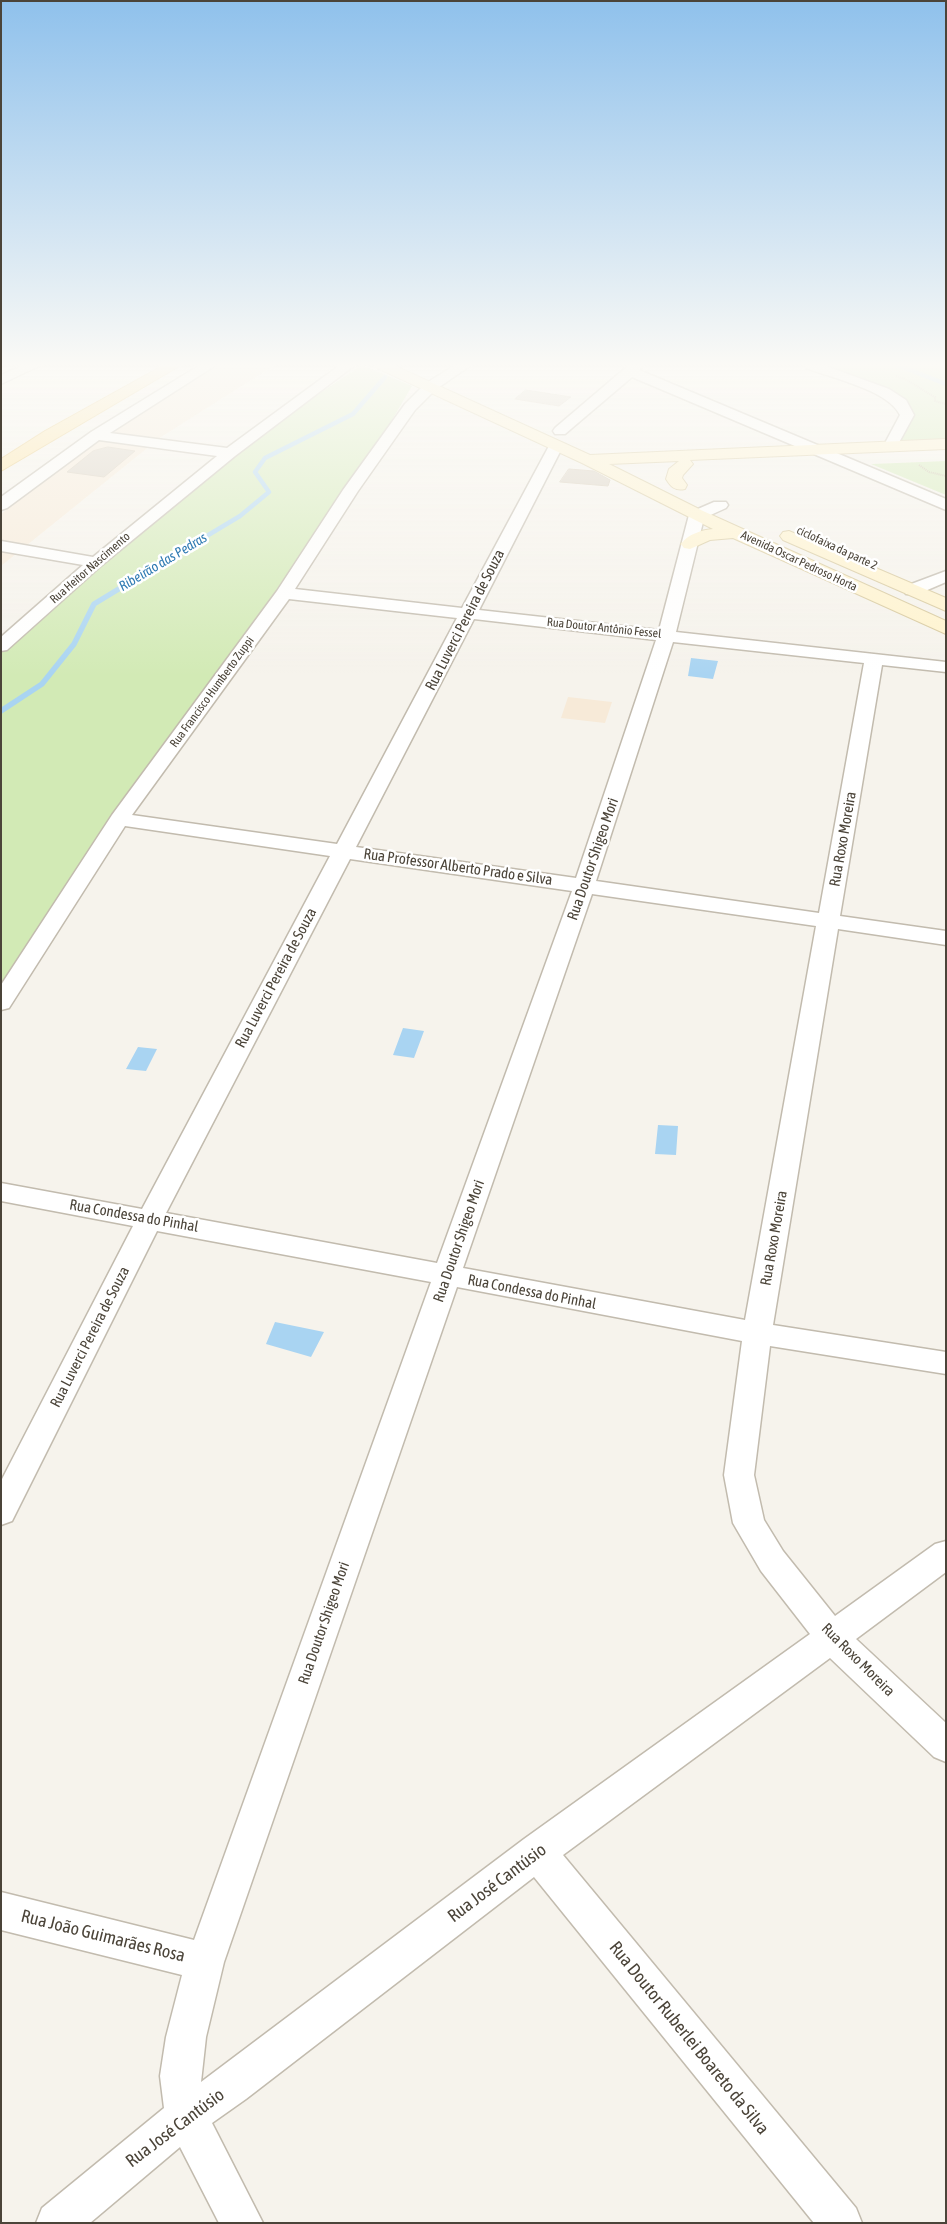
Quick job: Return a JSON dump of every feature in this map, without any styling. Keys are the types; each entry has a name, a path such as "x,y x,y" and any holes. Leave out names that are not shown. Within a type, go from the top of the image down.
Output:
{"main road":[{"name":"Avenida Oscar Pedroso Horta","path":"610,469 737,513"},
{"name":"Avenida Oscar Pedroso Horta","path":"643,469 679,485 704,502 737,532 946,628"},
{"path":"679,485 674,479 675,473 680,469"},
{"name":"Avenida Oscar Pedroso Horta","path":"772,528 946,605"},
{"path":"690,544 706,535 737,532"}],"street":[{"path":"1,505 50,469"},
{"name":"Rua Heitor Nascimento","path":"1,646 96,562 211,469"},
{"name":"Rua Francisco Humberto Zuppi","path":"1,1003 119,819 284,593 366,469"},
{"name":"Rua Luverci Pereira de Souza","path":"1,1512 150,1218 469,615 543,469"},
{"path":"861,469 946,505"},
{"name":"Rua Doutor Shigeo Mori","path":"186,2116 180,2076 186,2037 205,1962 584,886 667,634 690,544 704,502"},
{"path":"1,546 96,562"},
{"path":"912,590 946,576"},
{"name":"Rua Doutor Antônio Fessel","path":"284,593 469,615 667,634 946,665"},
{"name":"Rua Roxo Moreira","path":"874,658 757,1334 739,1475 748,1523 772,1561 832,1638 946,1746"},
{"name":"Rua Professor Alberto Prado e Silva","path":"119,819 946,938"},
{"name":"Rua Condessa do Pinhal","path":"1,1192 150,1218 757,1334 946,1362"},
{"name":"Rua José Cantúsio","path":"57,2223 186,2116 232,2086 537,1852 946,1554"},
{"name":"Rua Doutor Ruberlei Boareto da Silva","path":"537,1852 841,2223"},
{"name":"Rua João Guimarães Rosa","path":"1,1911 205,1962"},
{"path":"186,2116 242,2223"}],"path":[{"path":"925,469 929,472 946,476"}],"shaded area":[{"path":"60,469 122,469 1,566 1,514"},
{"path":"568,697 612,702 605,723 561,718"}],"green space":[{"path":"211,469 363,469 351,490 1,1003 1,646"},
{"path":"883,469 946,469 946,495"}],"water":[{"path":"691,658 718,661 713,679 688,676"},
{"path":"403,1028 424,1031 414,1058 393,1055"},
{"path":"138,1047 157,1049 146,1071 126,1069"},
{"path":"658,1125 678,1126 676,1155 655,1154"},
{"path":"275,1322 324,1332 311,1357 266,1344"}],"building":[{"path":"71,469 114,469 104,477 67,472"},
{"path":"569,469 594,471 610,480 608,486 560,482"}],"waterway":[{"name":"Ribeirão das Pedras","path":"120,588 240,516 269,492 255,472 257,469"},
{"name":"Ribeirão das Pedras","path":"1,711 42,684 74,644 94,604 122,587"}]}
